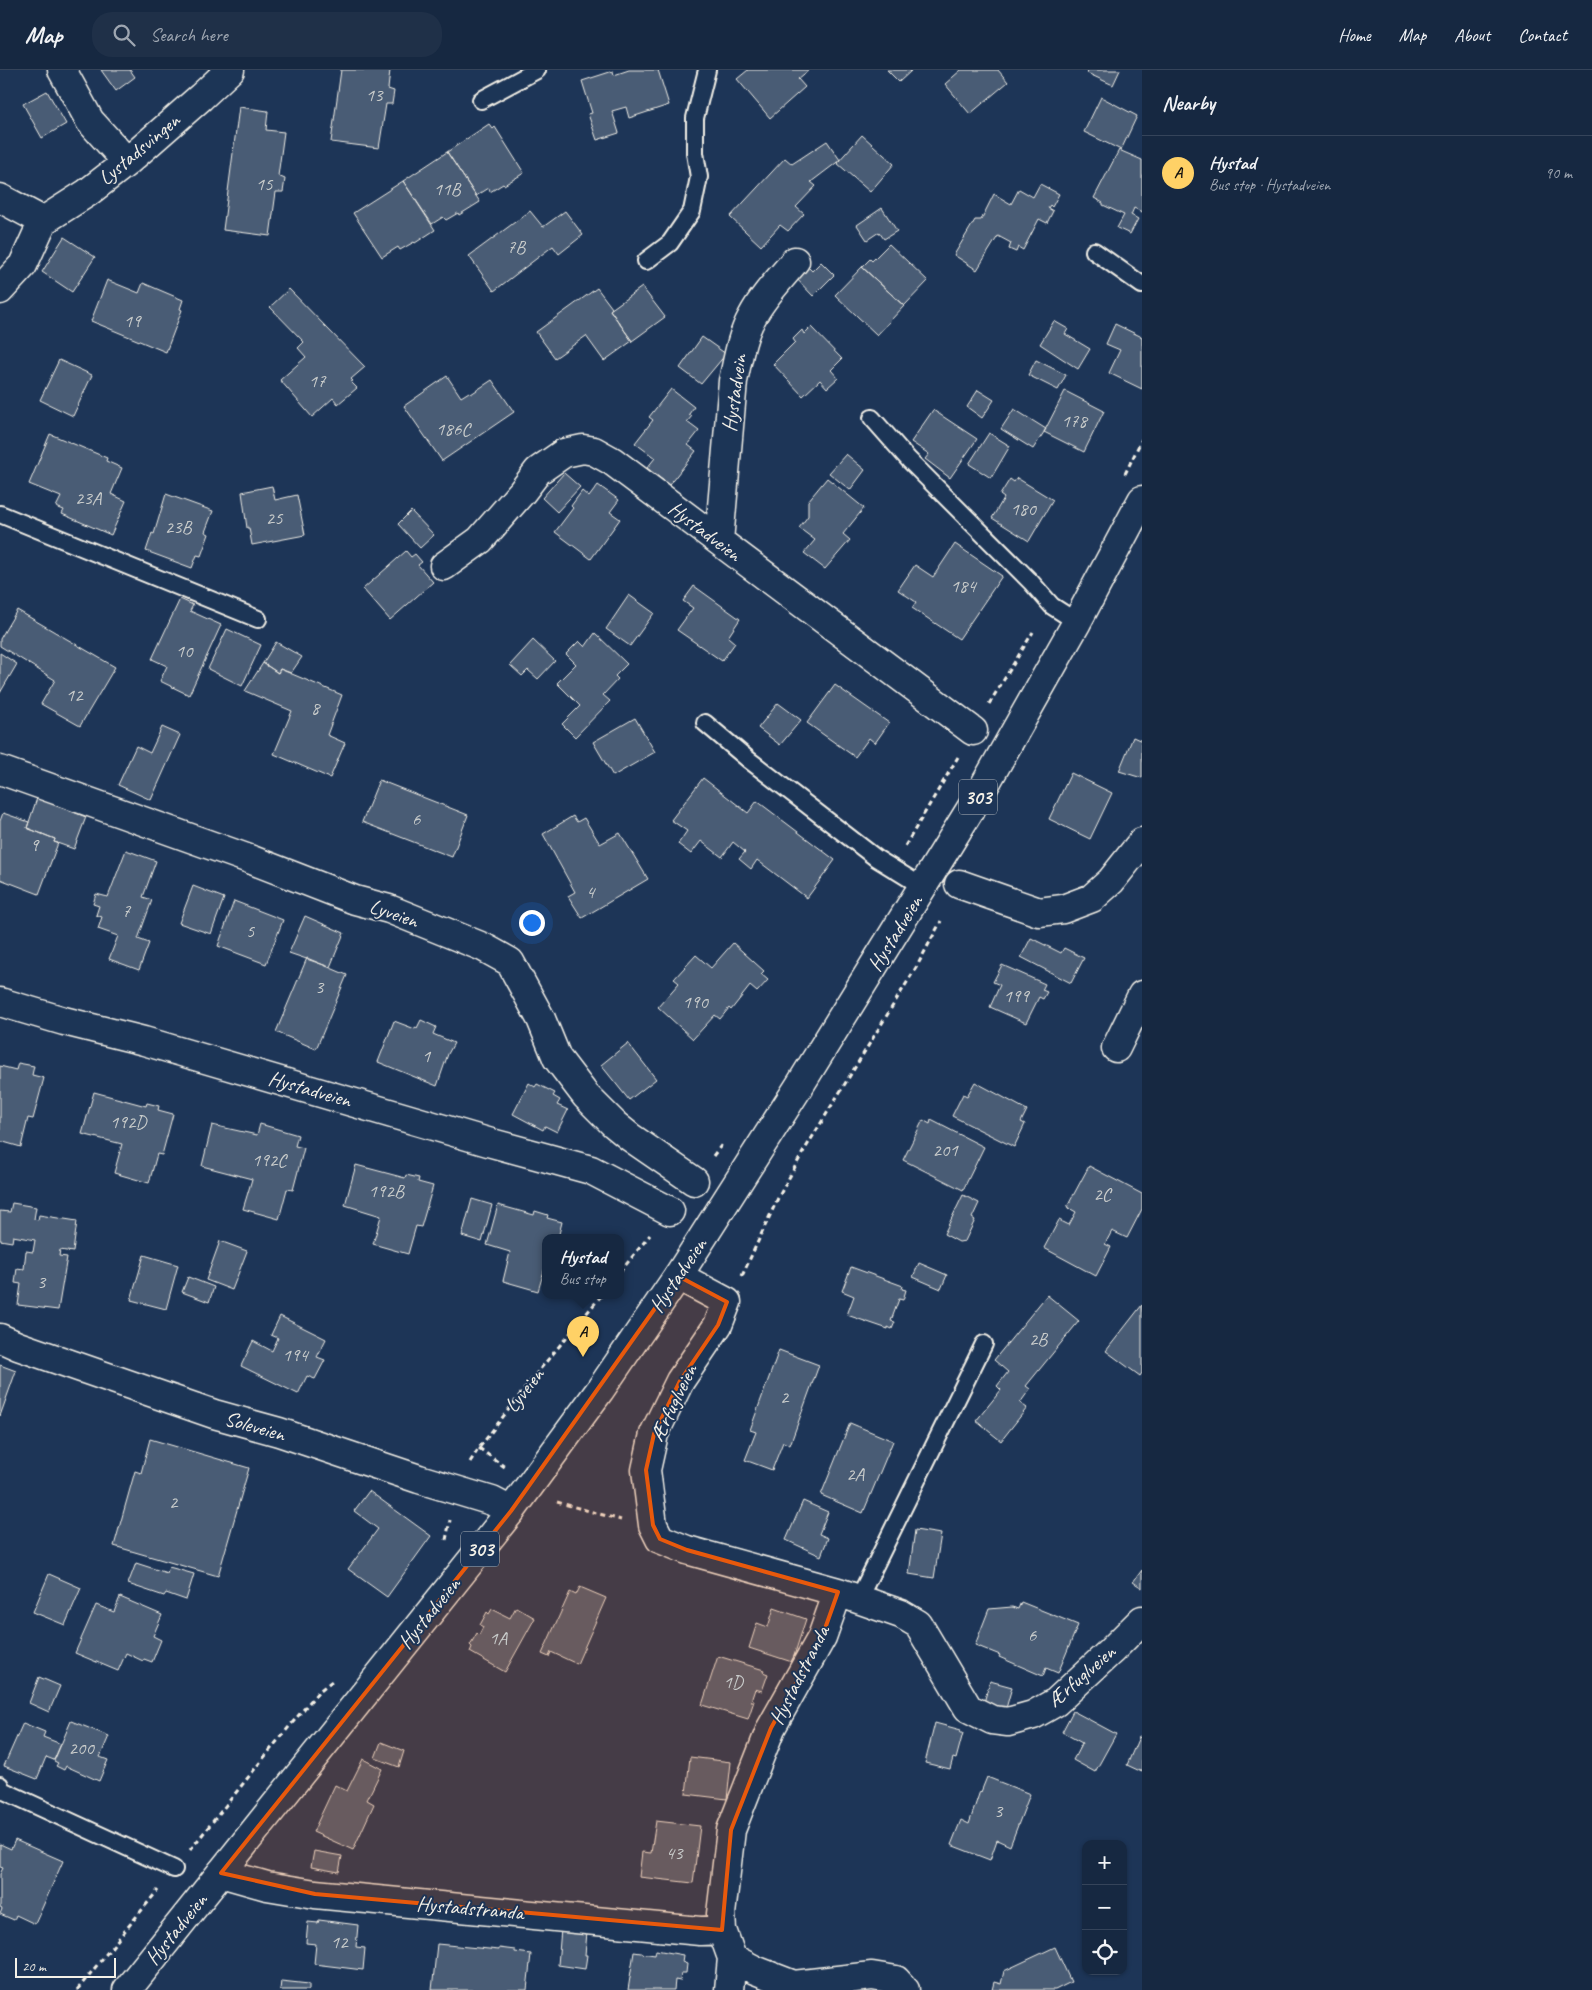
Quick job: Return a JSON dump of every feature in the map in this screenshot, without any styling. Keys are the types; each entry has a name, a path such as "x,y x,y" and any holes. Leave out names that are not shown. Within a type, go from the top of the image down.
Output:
{"street":[{"path":"62,70 90,121 127,162"},
{"name":"Lystadsvingen","path":"43,221 87,193 127,162 230,70"},
{"path":"0,198 43,221 23,265 0,290"},
{"name":"Hystadvein","path":"719,542 733,381 738,356 752,316 766,294 795,261"},
{"name":"Hystadveien","path":"444,566 480,540 538,471 564,453 583,450 594,451 612,461 973,731"},
{"name":"Hystadveien","path":"127,1990 511,1511 600,1390 678,1276 800,1086 978,796 1077,622 1142,500"},
{"name":"Lyveien","path":"0,770 252,860 354,900 389,909 483,947 510,962 541,1020 557,1058 586,1096 630,1138 694,1181"},
{"path":"959,884 1039,912 1063,910 1092,898 1111,881 1142,842"},
{"path":"1116,1048 1142,995"},
{"name":"Hystadveien","path":"0,1002 64,1021 144,1041 590,1170 670,1211"},
{"path":"678,1276 728,1302"},
{"name":"Ærfuglveien","path":"728,1302 718,1325 680,1381 654,1434 646,1470 653,1525 660,1539 687,1550 848,1596 901,1614 918,1624 968,1708 992,1720 1008,1722 1033,1715 1056,1702 1142,1620"},
{"name":"Soleveien","path":"0,1338 157,1395 278,1432 419,1479 456,1489 492,1501 511,1511"},
{"name":"Hystadstranda","path":"729,1990 732,1958 722,1930 721,1914 731,1830 772,1728 822,1637 848,1596"},
{"name":"Hystadstranda","path":"221,1873 267,1886 315,1894 700,1931 722,1930"},
{"path":"732,1958 755,1970 794,1985 872,1976 896,1980 905,1990"}],"lane":[{"path":"480,100 537,70"},
{"path":"646,260 670,243 692,212 699,177 695,153 695,118 707,70"},
{"path":"1094,251 1142,285"},
{"path":"872,418 909,460 1031,582 1052,606 1077,622"},
{"path":"0,514 258,619"},
{"path":"705,723 764,772 892,869 923,887"},
{"path":"848,1596 984,1344"},
{"path":"1,1789 174,1869"}],"path":[{"path":"892,869 973,731"},
{"path":"728,1302 746,1269 778,1198 802,1154 917,966 959,884"},
{"path":"694,1181 726,1138"},
{"name":"Lyveien","path":"456,1489 461,1475 479,1448 599,1299"},
{"path":"530,1485 557,1502 623,1521 653,1525"},
{"path":"77,1990 318,1692 338,1676"}],"highlighted area":[{"path":"678,1276 727,1302 718,1325 680,1381 654,1434 646,1470 653,1525 660,1539 687,1550 838,1592 822,1637 771,1728 731,1830 722,1930 315,1894 221,1873 511,1511"}],"building":[{"path":"101,70 130,70 135,77 116,91"},
{"path":"341,70 390,70 388,89 394,91 392,104 386,104 379,148 331,142"},
{"path":"629,70 658,70 669,105 629,118 626,107 612,111 619,133 597,140 588,114 592,113 582,81 613,71 614,75"},
{"path":"748,70 809,70 798,79 805,87 770,118 737,79"},
{"path":"887,70 912,70 899,82"},
{"path":"961,70 998,70 1008,82 970,114 945,84"},
{"path":"1088,70 1120,70 1113,85 1087,73"},
{"path":"47,91 66,124 42,138 23,104"},
{"path":"1101,97 1137,116 1121,150 1084,132"},
{"path":"239,107 268,111 266,130 284,132 278,176 285,179 283,192 276,192 270,236 223,230"},
{"path":"489,124 493,129 495,127 524,173 490,192 489,188 476,196 447,152"},
{"path":"862,135 894,164 870,192 837,163"},
{"path":"827,141 840,160 811,182 816,186 796,207 804,214 788,231 780,225 761,246 730,217 785,158 792,164"},
{"path":"1119,150 1142,160 1142,212 1134,208 1131,215 1138,219 1130,234 1117,228 1124,215 1103,205 1103,203 1094,198"},
{"path":"447,152 480,202 459,215 458,213 446,220 443,217 432,224 403,181"},
{"path":"403,181 435,230 415,243 400,250 398,247 382,257 353,213"},
{"path":"1040,184 1059,194 1052,207 1050,205 1048,208 1053,211 1047,223 1039,219 1023,250 1018,247 1016,252 1009,249 1011,243 998,236 977,270 954,255 975,220 981,220 994,194 1011,204 1019,189 1033,197"},
{"path":"882,208 897,231 884,239 879,232 867,240 857,225"},
{"path":"530,211 543,227 565,211 583,235 559,254 553,246 494,291 469,256"},
{"path":"64,237 95,257 72,292 42,272"},
{"path":"889,244 928,281 904,306 862,267 870,259 872,261"},
{"path":"821,262 834,275 813,296 794,276 806,265 812,271"},
{"path":"862,267 904,306 877,335 835,295"},
{"path":"107,280 139,293 143,283 183,300 180,309 182,310 166,352 91,321"},
{"path":"642,287 665,317 632,341 610,310"},
{"path":"597,288 632,341 604,361 586,336 555,358 536,332"},
{"path":"289,289 365,367 351,379 353,381 351,382 357,388 338,404 333,398 312,417 280,380 306,357 298,348 304,342 270,307"},
{"path":"1054,321 1068,329 1065,334 1090,349 1078,369 1040,344"},
{"path":"1115,324 1142,337 1142,389 1109,373 1120,350 1106,344"},
{"path":"811,327 842,359 831,370 838,378 827,388 820,380 803,396 773,364 795,342 793,339 802,330 804,334"},
{"path":"702,337 726,354 701,384 680,368"},
{"path":"59,360 92,375 73,416 40,400"},
{"path":"1036,360 1066,375 1058,390 1028,375"},
{"path":"447,376 461,397 469,392 471,394 492,380 514,412 442,461 404,406"},
{"path":"671,389 694,407 689,414 692,416 687,422 699,431 688,445 696,451 669,485 647,468 655,458 635,443 653,420 649,417"},
{"path":"978,390 994,400 982,418 967,407"},
{"path":"1065,391 1104,411 1084,452 1044,432"},
{"path":"1014,409 1046,429 1033,449 1001,429"},
{"path":"933,410 977,439 950,478 925,459 929,454 911,442"},
{"path":"989,433 1010,446 991,478 969,464"},
{"path":"50,434 107,458 106,461 122,468 111,494 126,501 111,535 62,514 64,510 56,507 61,497 29,484"},
{"path":"846,454 865,470 850,490 829,473"},
{"path":"564,473 580,487 557,512 542,498"},
{"path":"827,478 864,508 843,534 850,540 825,569 804,553 815,540 799,528 808,516 808,501"},
{"path":"1017,478 1053,500 1029,541 992,518 1004,498 1000,495 1010,479 1014,482"},
{"path":"598,485 619,500 610,512 620,519 591,559 555,532 573,508 571,506 582,491 589,497"},
{"path":"272,486 275,500 297,495 305,535 252,545 249,528 247,528 242,492"},
{"path":"166,494 213,511 205,532 209,534 201,556 197,555 192,568 146,551 152,533 154,534"},
{"path":"411,511 434,535 420,548 398,524"},
{"path":"955,544 1002,576 959,639 912,608 916,602 898,590 915,565 933,577"},
{"path":"406,551 411,557 415,554 422,562 418,565 433,582 390,620 363,589"},
{"path":"694,586 740,619 728,637 735,643 722,661 677,630 693,608 683,601"},
{"path":"629,595 654,613 630,646 606,629"},
{"path":"180,599 193,605 190,611 221,625 189,695 160,681 167,666 152,659"},
{"path":"17,610 115,667 80,726 41,704 55,680 0,646 0,639"},
{"path":"227,629 261,645 242,686 208,669"},
{"path":"595,633 627,664 615,676 618,679 603,695 610,701 575,737 562,724 580,706 557,683 576,664 566,654 579,641 585,647"},
{"path":"533,640 555,661 538,679 528,670 522,676 510,665"},
{"path":"276,642 302,657 291,673 280,669 278,673 263,663"},
{"path":"0,653 17,664 0,693"},
{"path":"263,663 278,673 280,669 342,695 327,735 345,743 330,778 274,754 292,711 245,691"},
{"path":"835,685 889,723 875,743 869,738 855,757 807,723"},
{"path":"778,703 801,720 780,745 758,728"},
{"path":"635,718 655,752 613,776 593,742"},
{"path":"162,727 180,735 151,800 118,785 136,746 150,753"},
{"path":"1133,737 1142,741 1142,778 1119,771"},
{"path":"1071,773 1112,793 1090,839 1049,819"},
{"path":"703,778 748,813 757,801 835,860 807,898 757,860 751,869 739,859 745,852 733,842 722,857 701,841 691,854 678,844 687,831 671,820"},
{"path":"379,780 468,815 452,857 362,822"},
{"path":"37,798 86,817 74,849 54,842 55,839 27,828"},
{"path":"3,813 29,822 27,828 55,839 54,842 58,843 39,894 0,879 0,821"},
{"path":"573,816 577,822 584,818 600,844 620,833 648,879 582,918 568,896 575,892 543,834"},
{"path":"126,850 156,861 143,897 152,900 138,939 149,943 139,970 109,959 118,936 98,929 102,917 96,915 99,906 93,904 96,894 108,897"},
{"path":"193,886 224,898 211,934 179,923"},
{"path":"234,901 283,920 266,964 218,946"},
{"path":"305,916 344,933 330,967 289,953"},
{"path":"1031,938 1061,953 1064,948 1084,958 1071,983 1021,957"},
{"path":"733,943 764,971 761,974 768,980 757,992 750,986 731,1010 729,1008 720,1019 715,1015 693,1039 658,1007 679,983 674,979 696,955 711,968"},
{"path":"307,958 347,975 316,1049 276,1032"},
{"path":"1002,965 1045,984 1042,990 1047,992 1043,999 1039,997 1026,1023 990,1007 1000,985 993,982"},
{"path":"421,1020 436,1027 433,1034 454,1043 448,1054 437,1086 378,1062 394,1021 415,1029"},
{"path":"628,1043 656,1079 629,1100 601,1065"},
{"path":"18,1063 34,1066 32,1075 44,1078 33,1119 28,1118 21,1147 0,1141 0,1066 16,1070"},
{"path":"975,1082 1027,1110 1021,1122 1025,1124 1014,1147 952,1116 963,1094 967,1096"},
{"path":"529,1083 535,1087 537,1084 555,1093 553,1096 560,1100 557,1105 568,1110 557,1132 545,1126 543,1130 513,1114"},
{"path":"94,1092 146,1106 147,1103 159,1106 158,1110 173,1114 162,1155 157,1154 149,1183 114,1173 122,1144 82,1134"},
{"path":"923,1120 930,1124 931,1120 984,1147 963,1190 903,1160"},
{"path":"260,1124 298,1135 295,1146 304,1148 293,1190 287,1189 279,1219 243,1209 252,1179 202,1166 212,1125 257,1135"},
{"path":"356,1165 405,1178 406,1175 419,1178 418,1182 433,1186 421,1227 416,1226 408,1254 373,1244 381,1216 345,1205"},
{"path":"1089,1166 1142,1194 1142,1209 1127,1238 1112,1231 1105,1244 1111,1247 1096,1276 1044,1248 1059,1220 1069,1225 1076,1212 1067,1207"},
{"path":"963,1195 979,1203 972,1218 975,1220 965,1241 959,1242 944,1234"},
{"path":"472,1199 492,1205 482,1242 462,1236"},
{"path":"12,1203 36,1207 34,1219 38,1220 39,1215 77,1221 73,1252 60,1250 59,1256 67,1257 58,1310 18,1305 21,1284 15,1283 17,1268 24,1269 26,1251 33,1252 35,1240 13,1236 12,1242 0,1240 0,1211 10,1212"},
{"path":"498,1205 534,1215 535,1211 548,1215 547,1218 562,1222 559,1234 542,1234 542,1278 538,1291 503,1281 510,1252 487,1245"},
{"path":"220,1241 247,1251 232,1290 206,1280"},
{"path":"144,1255 178,1265 166,1309 131,1300"},
{"path":"919,1263 947,1275 941,1289 913,1277"},
{"path":"851,1267 903,1286 902,1289 906,1290 903,1300 899,1299 891,1321 895,1322 892,1329 847,1315 854,1296 842,1291"},
{"path":"188,1277 214,1287 209,1302 182,1292"},
{"path":"1047,1295 1079,1321 1026,1386 1030,1389 1020,1403 1027,1408 1001,1441 976,1421 1001,1390 997,1386 1008,1372 994,1360"},
{"path":"1142,1305 1142,1373 1140,1376 1106,1351"},
{"path":"280,1316 326,1339 317,1357 325,1360 315,1379 307,1376 298,1394 241,1366 253,1341 272,1351 278,1338 271,1335"},
{"path":"779,1350 819,1365 790,1445 783,1442 772,1470 745,1460 756,1432 750,1430"},
{"path":"0,1365 16,1371 0,1416"},
{"path":"850,1423 893,1441 863,1513 821,1495"},
{"path":"150,1439 249,1468 218,1576 114,1546 135,1471 141,1473"},
{"path":"369,1491 431,1536 387,1597 348,1569 378,1529 354,1511"},
{"path":"803,1501 828,1512 819,1534 828,1538 821,1556 786,1540"},
{"path":"915,1530 941,1534 934,1578 909,1574"},
{"path":"136,1563 167,1573 169,1567 194,1574 186,1600 166,1593 164,1596 128,1584"},
{"path":"1142,1570 1142,1588 1133,1582"},
{"path":"49,1574 81,1588 65,1625 33,1612"},
{"path":"580,1587 606,1598 577,1664 551,1652 549,1657 542,1654 570,1592 576,1595"},
{"path":"120,1597 162,1615 153,1636 161,1640 152,1662 144,1659 143,1661 126,1653 118,1671 75,1653 96,1605 114,1612"},
{"path":"1021,1602 1078,1625 1058,1673 1046,1668 1043,1676 975,1645 989,1609 1012,1607 1018,1609"},
{"path":"516,1607 535,1618 505,1672 470,1652 472,1647 470,1645 477,1633 479,1635 483,1627 480,1625 487,1612 489,1614 492,1609 510,1618"},
{"path":"774,1608 806,1619 792,1662 749,1648 757,1623 768,1627"},
{"path":"718,1656 764,1670 763,1672 768,1674 762,1691 755,1689 751,1701 754,1701 748,1719 702,1705"},
{"path":"39,1677 60,1686 49,1712 29,1703"},
{"path":"990,1681 1012,1687 1005,1712 983,1706"},
{"path":"1073,1711 1116,1734 1095,1772 1073,1760 1082,1743 1062,1732"},
{"path":"71,1721 109,1736 100,1757 108,1760 99,1781 66,1766 64,1770 56,1766 58,1763 54,1761"},
{"path":"23,1723 45,1732 43,1737 61,1744 54,1760 46,1757 37,1779 4,1766"},
{"path":"935,1723 961,1730 960,1733 963,1733 956,1759 953,1758 950,1769 925,1763"},
{"path":"1139,1737 1142,1738 1142,1772 1127,1765"},
{"path":"381,1742 404,1751 399,1767 375,1758"},
{"path":"690,1757 731,1762 727,1799 686,1794"},
{"path":"363,1759 382,1769 367,1800 374,1804 353,1850 313,1832 335,1785 347,1791"},
{"path":"987,1777 1030,1794 1010,1846 997,1840 990,1860 951,1845 961,1820 969,1824 980,1791"},
{"path":"656,1821 700,1826 693,1883 639,1877 642,1852 651,1853"},
{"path":"15,1840 63,1861 35,1924 16,1915 14,1920 0,1914 2,1909 0,1908 0,1874 3,1868 0,1867 0,1844 11,1849"},
{"path":"314,1851 342,1856 339,1872 311,1867"},
{"path":"319,1920 358,1925 356,1947 365,1948 363,1970 314,1964 316,1944 306,1943 308,1922 318,1923"},
{"path":"561,1929 587,1932 585,1969 558,1965"},
{"path":"437,1944 499,1950 499,1948 531,1954 527,1990 432,1990"},
{"path":"1055,1947 1071,1982 1055,1990 992,1990 994,1982 1001,1984 1004,1971"},
{"path":"656,1950 683,1955 682,1962 687,1964 686,1973 681,1973 680,1981 675,1980 674,1990 628,1990 634,1952 655,1955"},
{"path":"281,1981 309,1984 309,1990 280,1990"}],"place":[{"name":"Hystad","path":"583,1357"}]}
